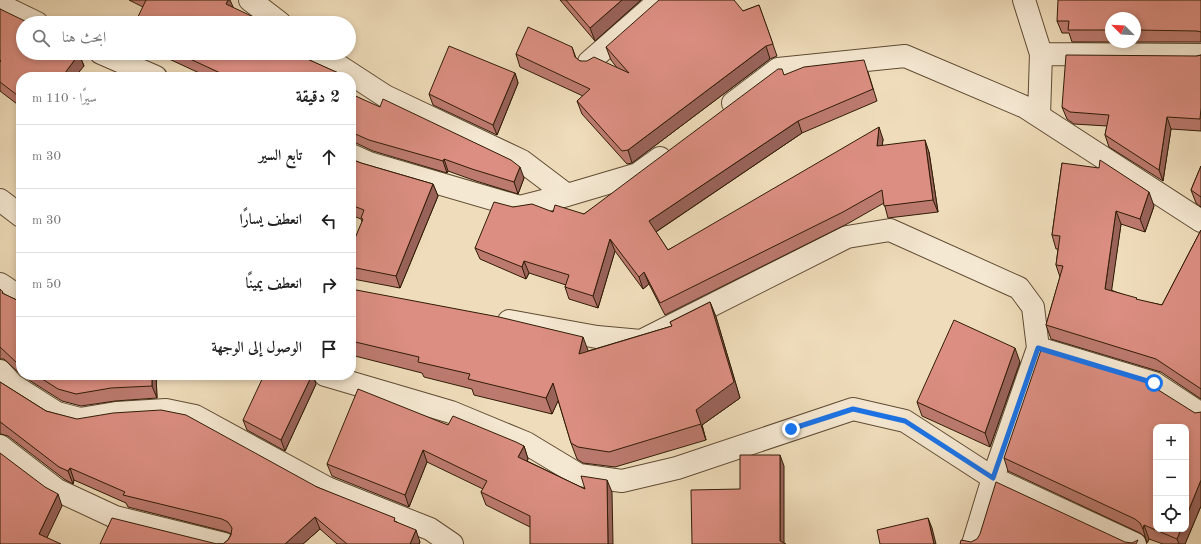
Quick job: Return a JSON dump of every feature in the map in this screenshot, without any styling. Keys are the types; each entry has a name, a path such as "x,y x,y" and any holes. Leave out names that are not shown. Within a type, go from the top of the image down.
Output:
{"street":[{"path":"250,0 271,16"},
{"path":"589,62 660,0"},
{"path":"1024,0 1041,54 1038,116"},
{"path":"0,5 23,16"},
{"path":"1041,54 1201,56"},
{"path":"715,117 778,69 905,56 1025,107 1201,221"},
{"path":"117,60 145,72"},
{"path":"330,60 348,72"},
{"path":"356,77 385,96 522,161 566,195"},
{"path":"356,157 369,163 520,207 638,174 676,146"},
{"path":"0,200 16,212"},
{"path":"489,317 597,337 641,341 847,238 890,230 1019,288 1033,307 1038,348 993,478 973,544"},
{"path":"0,284 16,295"},
{"path":"1038,348 1154,383 1201,414"},
{"path":"0,371 13,385 57,413 80,419 116,413 166,410 195,416 327,488 430,529 452,544"},
{"path":"342,380 451,412 526,443 579,475 622,481 677,468 853,409 905,421 993,478 1135,544"},
{"path":"0,446 57,490 115,517 224,544"}],"building":[{"path":"146,0 228,0 226,4 251,16 138,16"},
{"path":"566,0 622,0 590,28"},
{"path":"659,0 734,0 743,11 759,5 773,44 766,46 628,150 622,151 577,101 590,89 516,54 528,27 572,47 575,57 580,61 587,61 594,57 629,73 606,47"},
{"path":"1058,0 1201,0 1201,32 1141,30 1141,12 1105,12 1105,30 1068,30 1069,21 1057,21"},
{"path":"0,9 16,17 16,60 75,60 66,72 16,72 16,94 0,82"},
{"path":"449,46 515,73 493,125 429,94"},
{"path":"1066,55 1201,55 1200,119 1167,117 1159,170 1105,135 1109,115 1070,112 1062,107"},
{"path":"192,60 310,60 336,72 218,72"},
{"path":"864,60 873,89 798,121 649,221 668,250 879,127 877,146 925,140 933,200 884,206 882,190 843,212 660,303 644,272 639,277 610,239 593,296 565,287 569,275 524,261 522,267 475,248 494,202 513,207 532,204 553,212 555,205 584,214 778,69 782,69 784,75 804,67"},
{"path":"356,96 380,107 383,99 511,160 520,167 514,182 444,159 443,161 369,140 356,134"},
{"path":"1100,160 1149,192 1140,219 1116,211 1105,289 1137,298 1136,299 1162,305 1201,230 1201,389 1156,359 1046,325 1063,266 1056,265 1060,236 1052,235 1062,163 1099,168"},
{"path":"356,161 433,184 396,276 356,268 356,236 363,219 361,218 364,210 356,207"},
{"path":"1201,166 1201,197 1191,190"},
{"path":"0,289 3,292 2,293 16,300 16,362 0,347"},
{"path":"356,290 499,317 583,337 579,354 672,326 670,322 710,302 734,382 696,410 701,424 609,452 578,447 571,443 553,383 546,398 468,379 470,374 418,362 419,357 356,342"},
{"path":"954,320 1015,348 985,433 917,402"},
{"path":"1041,350 1144,381 1195,413 1201,412 1201,480 1189,510 1189,424 1153,424 1153,529 1144,525 1143,529 1140,523 1135,519 1004,458"},
{"path":"44,380 152,380 152,386 111,388 76,394 58,389"},
{"path":"262,380 310,380 281,440 243,420"},
{"path":"0,382 46,411 77,419 113,413 161,410 186,415 317,487 395,518 394,521 416,530 410,544 347,544 315,517 285,544 223,544 231,535 232,528 228,522 222,519 123,495 125,492 70,468 68,471 59,467 0,422"},
{"path":"358,389 448,425 453,416 516,442 524,446 518,457 585,489 581,476 607,480 608,544 530,544 530,516 481,492 487,481 423,450 405,495 327,464"},
{"path":"0,453 45,487 58,494 39,534 61,544 0,544"},
{"path":"740,455 780,455 780,541 786,544 692,544 691,490 740,489"},
{"path":"996,482 1125,542 1132,543 1138,540 1136,544 960,544 961,540 971,542 977,539 980,534"},
{"path":"112,518 217,544 100,544"},
{"path":"928,518 934,544 880,544 877,530"},
{"path":"1160,532 1180,532 1177,539"}],"route":[{"path":"791,429 853,409 905,421 993,478 1038,348 1154,383"}]}
